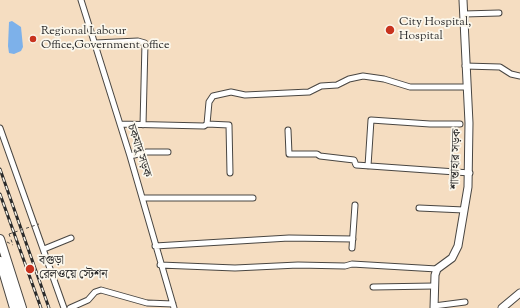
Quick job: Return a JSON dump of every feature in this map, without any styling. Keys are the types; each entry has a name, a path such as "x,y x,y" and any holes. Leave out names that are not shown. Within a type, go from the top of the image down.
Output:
{"highway":[{"path":"0,239 22,308"},
{"path":"0,261 14,308"}],"main road":[{"name":"শান্তাহার সড়ক","path":"437,269 452,258 458,246 470,173 465,66 464,0"},
{"path":"434,307 434,286 437,269"},
{"path":"502,308 520,293"}],"street":[{"name":"চকযাদু সড়ক","path":"81,0 143,198 160,265 173,306"},
{"path":"464,14 499,14"},
{"path":"95,43 138,41 145,43 143,125"},
{"path":"465,66 500,67 511,74 520,76"},
{"path":"207,124 209,102 213,96 231,92 245,95 309,92 321,86 337,85 349,79 363,76 384,78 410,87 466,87"},
{"path":"368,166 371,120 460,124"},
{"path":"120,124 200,126 207,124 229,125 230,173"},
{"path":"0,128 64,308"},
{"path":"288,130 289,154 317,154 320,156 354,160 356,165 470,173"},
{"path":"130,156 147,152 168,152"},
{"path":"143,198 254,198"},
{"path":"352,248 355,204"},
{"path":"420,208 464,210"},
{"path":"44,249 71,238"},
{"path":"155,246 289,238 353,239"},
{"path":"160,265 235,268 292,265 345,266 352,264 437,269"},
{"path":"373,288 434,286"},
{"path":"70,308 88,300 96,292 101,290 147,303 173,306"},
{"path":"434,307 465,302"}],"path":[{"path":"14,245 9,234 39,224"}],"water":[{"path":"12,21 21,27 23,47 21,51 14,54 9,53 8,46 9,22"}],"railway":[{"path":"0,169 49,308"},
{"path":"0,194 41,308"}],"place":[{"name":"City Hospital, Hospital","path":"390,30"},
{"name":"Regional Labour Office,Government office","path":"33,39"},
{"name":"বগুড়া রেলওয়ে স্টেশন","path":"30,269"}]}
